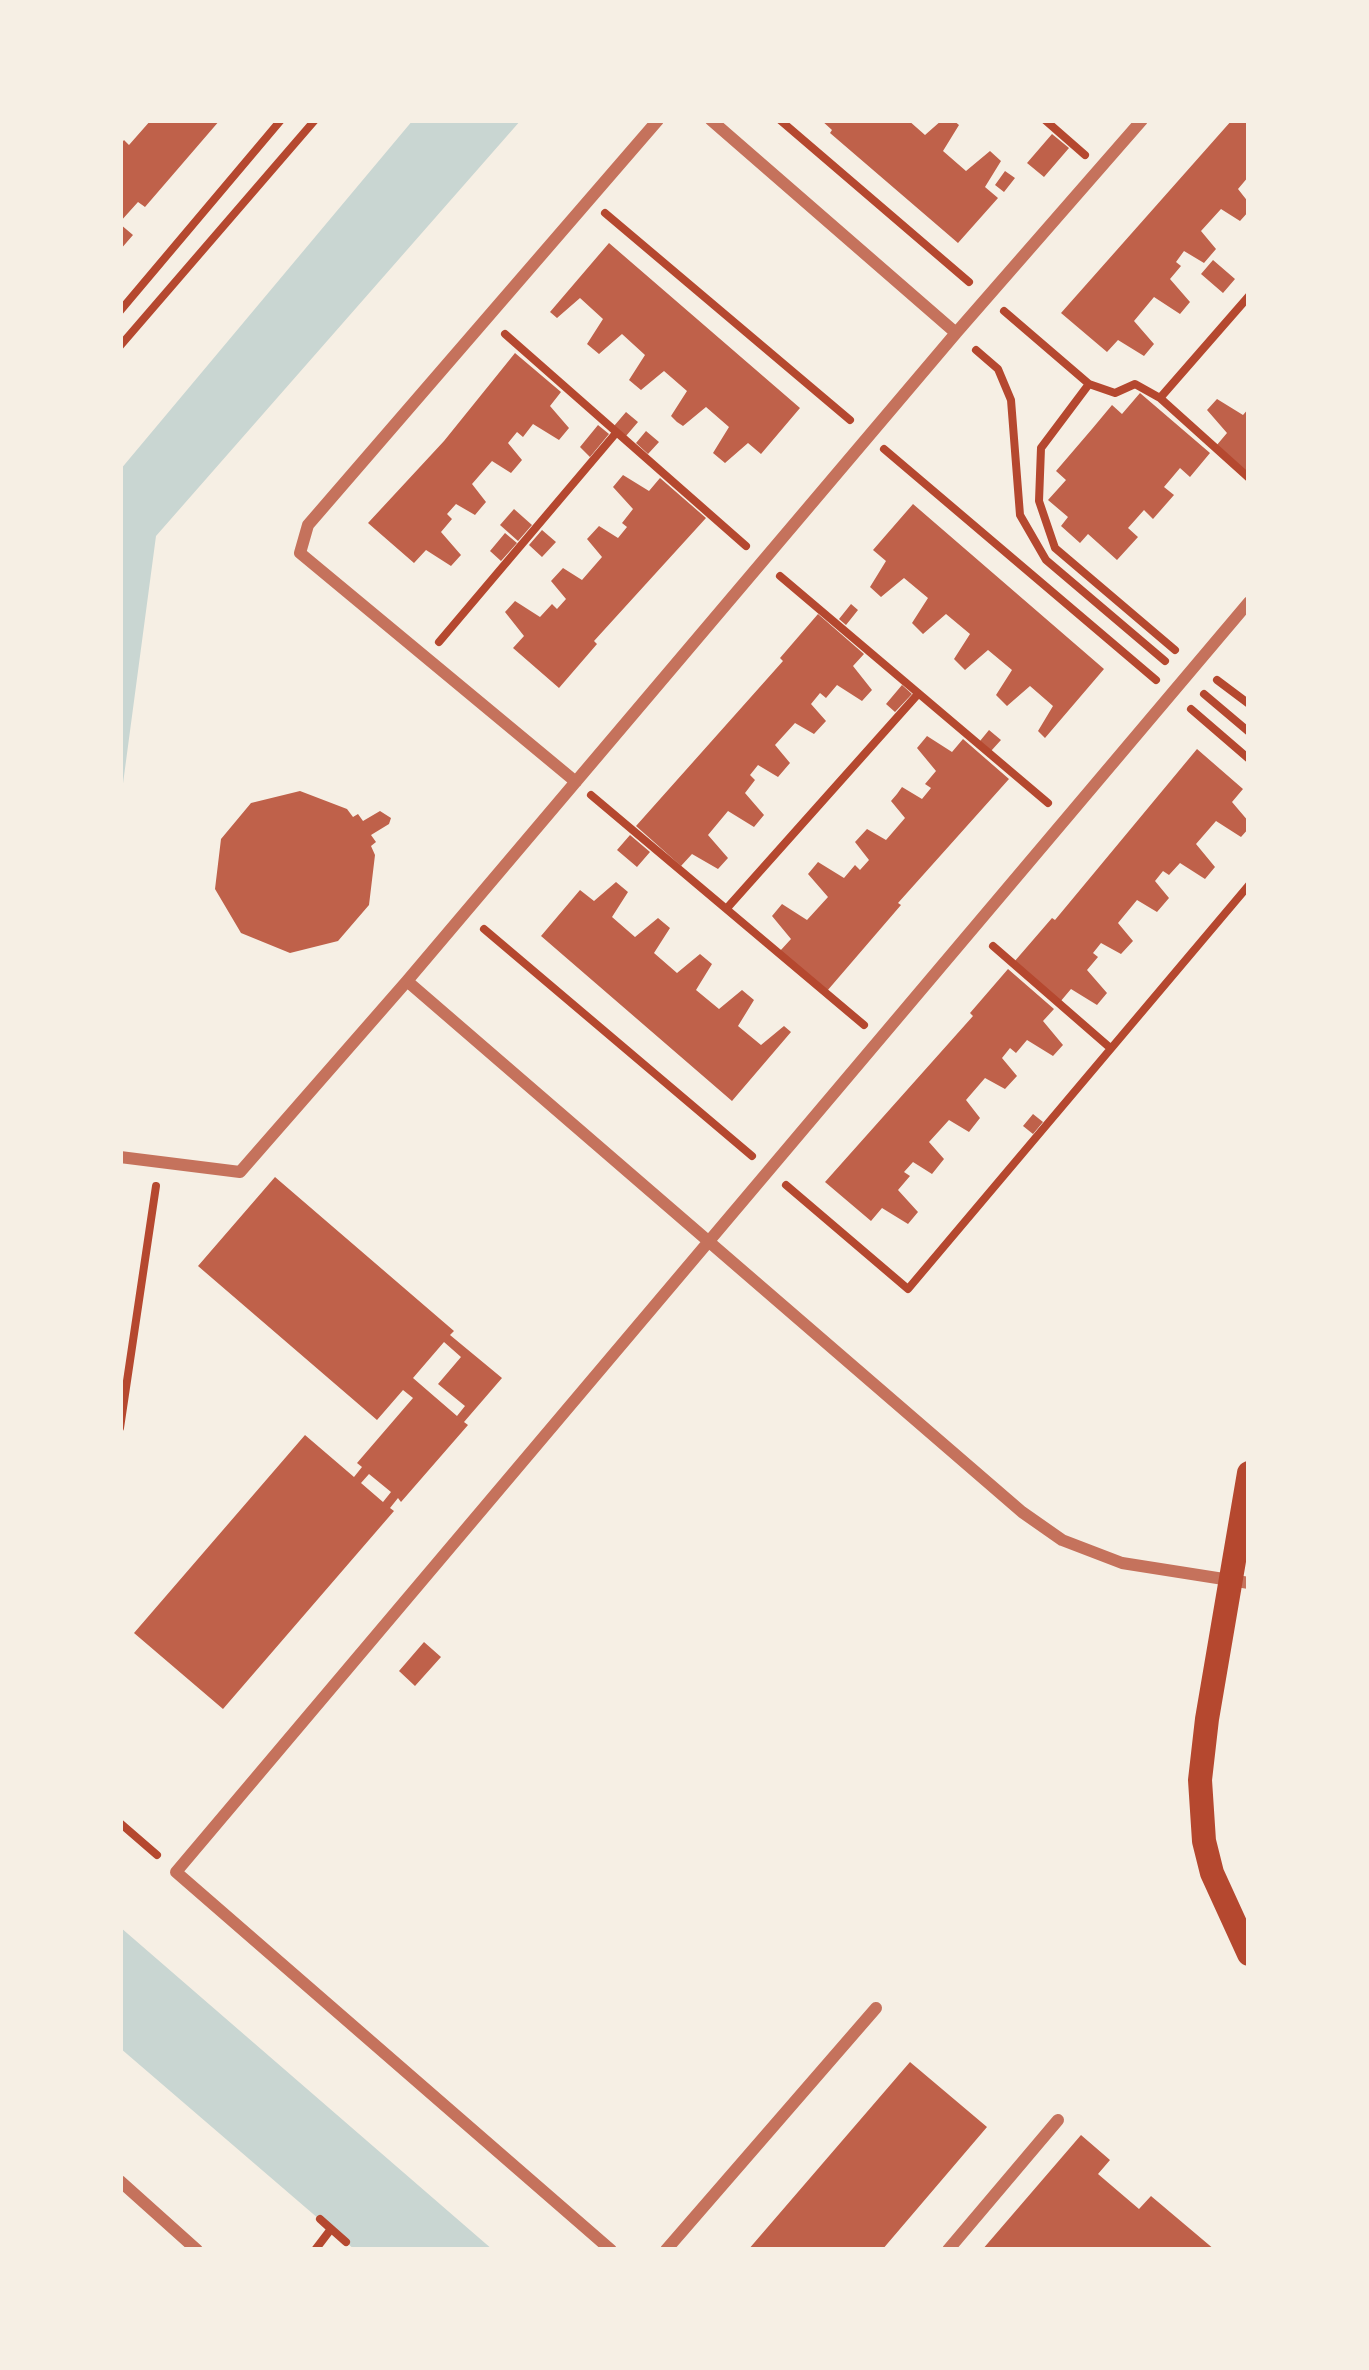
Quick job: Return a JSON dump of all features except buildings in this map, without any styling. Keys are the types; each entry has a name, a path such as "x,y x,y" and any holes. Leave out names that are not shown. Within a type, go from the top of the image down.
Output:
{"main road":[{"path":"1249,1472 1239,1581 1200,1780 1204,1841 1212,1873 1249,1954"}],"street":[{"path":"576,782 300,553 308,525 658,120"},
{"path":"711,120 956,333"},
{"path":"120,1157 240,1172 1142,120"},
{"path":"611,2250 176,1872 1249,602"},
{"path":"407,981 1022,1512 1062,1540 1122,1563 1239,1581"},
{"path":"666,2250 876,2008"},
{"path":"948,2250 1058,2120"},
{"path":"120,2181 197,2250"}],"path":[{"path":"120,311 280,120"},
{"path":"120,346 315,120"},
{"path":"1046,120 1101,169"},
{"path":"590,200 1249,759"},
{"path":"1160,398 1249,296"},
{"path":"956,333 998,369 1011,400 1020,515 1046,560 1249,732"},
{"path":"1089,384 1041,448 1039,501 1055,548 1195,666 1249,704"},
{"path":"426,657 616,433"},
{"path":"728,908 918,694"},
{"path":"576,782 881,1040"},
{"path":"974,929 1109,1046"},
{"path":"120,1427 159,1162"},
{"path":"120,1823 176,1872"},
{"path":"315,2250 331,2229 346,2242"}],"shaded area":[{"path":"413,120 521,120 156,536 120,806 120,470"},
{"path":"120,1927 493,2250 355,2250 120,2048"}]}
